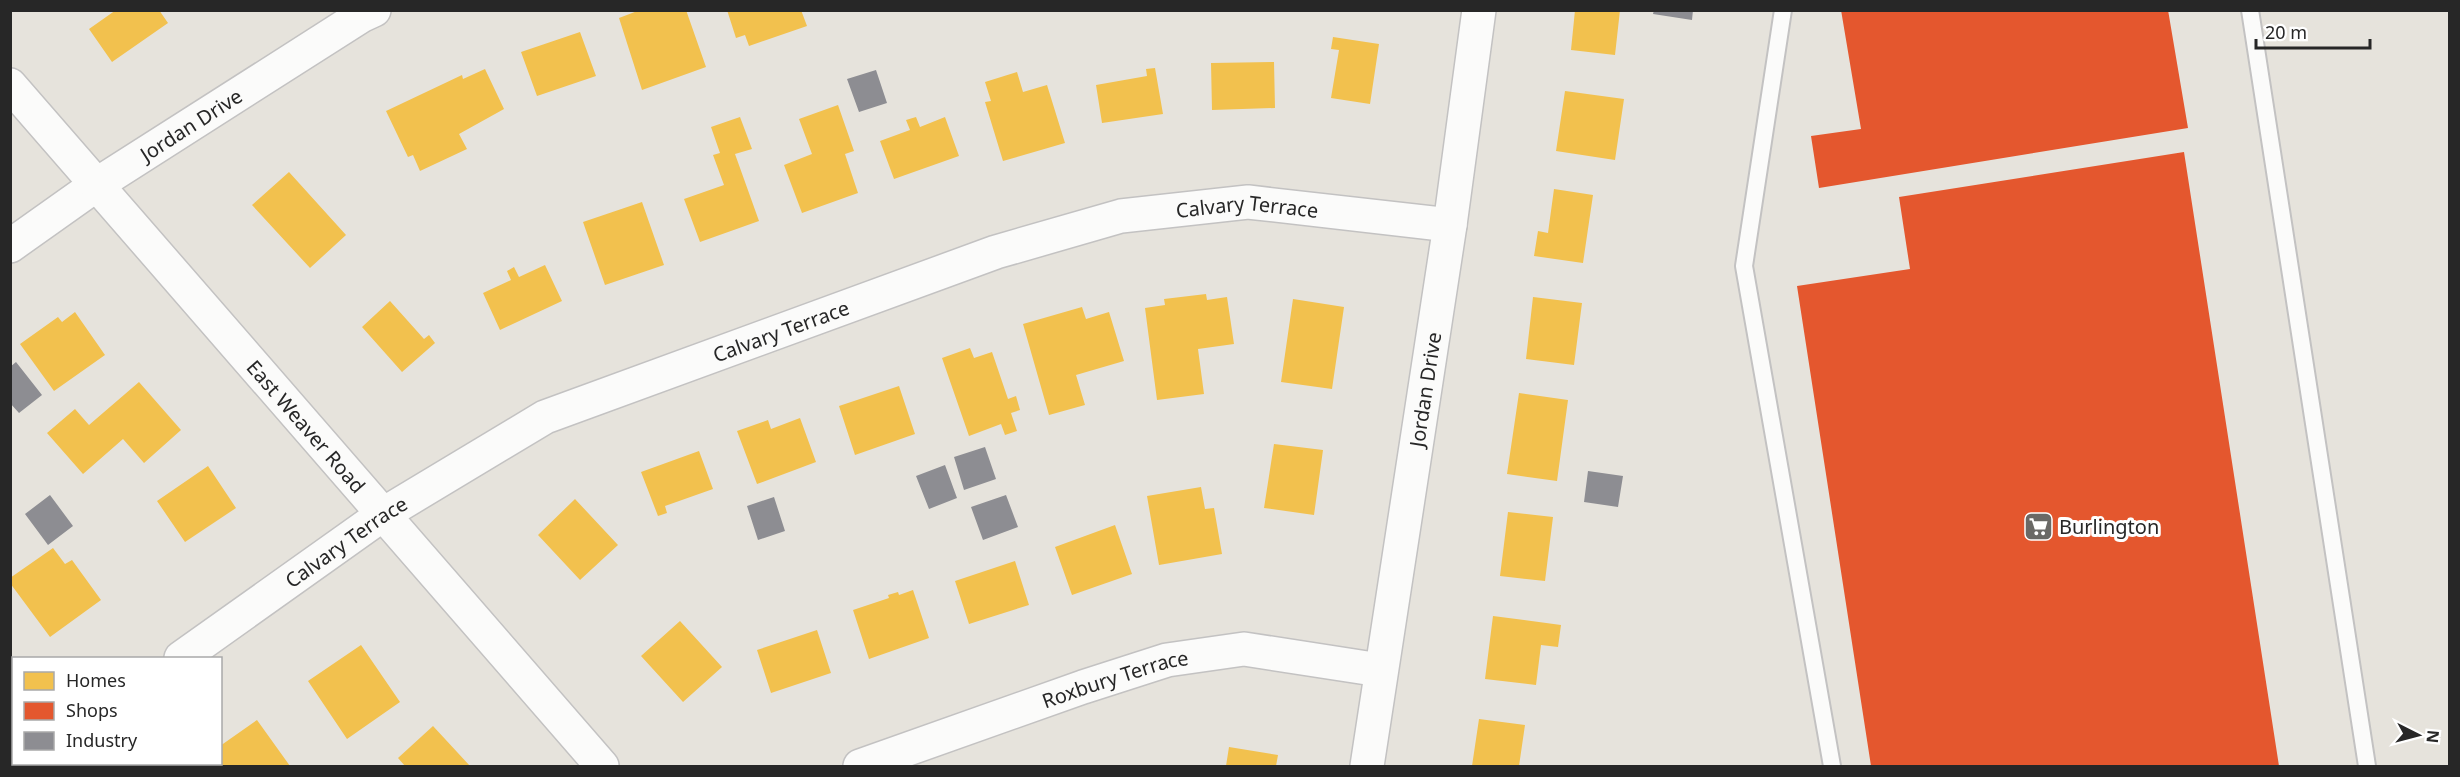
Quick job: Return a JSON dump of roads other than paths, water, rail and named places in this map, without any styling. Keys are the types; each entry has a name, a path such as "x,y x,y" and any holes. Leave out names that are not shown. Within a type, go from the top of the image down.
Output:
{"street":[{"name":"Jordan Drive","path":"10,246 96,185 374,10"},
{"name":"Jordan Drive","path":"1367,766 1450,225 1479,10"},
{"name":"East Weaver Road","path":"10,85 602,766"},
{"name":"Calvary Terrace","path":"182,657 382,515 545,417 996,252 1121,216 1248,202 1450,225"},
{"name":"Roxbury Terrace","path":"860,766 1083,687 1167,660 1245,650 1380,670"}],"lane":[{"path":"1783,10 1744,266 1832,766"},
{"path":"2250,10 2367,766"}],"place":[{"name":"Burlington","path":"2038,526"}]}
